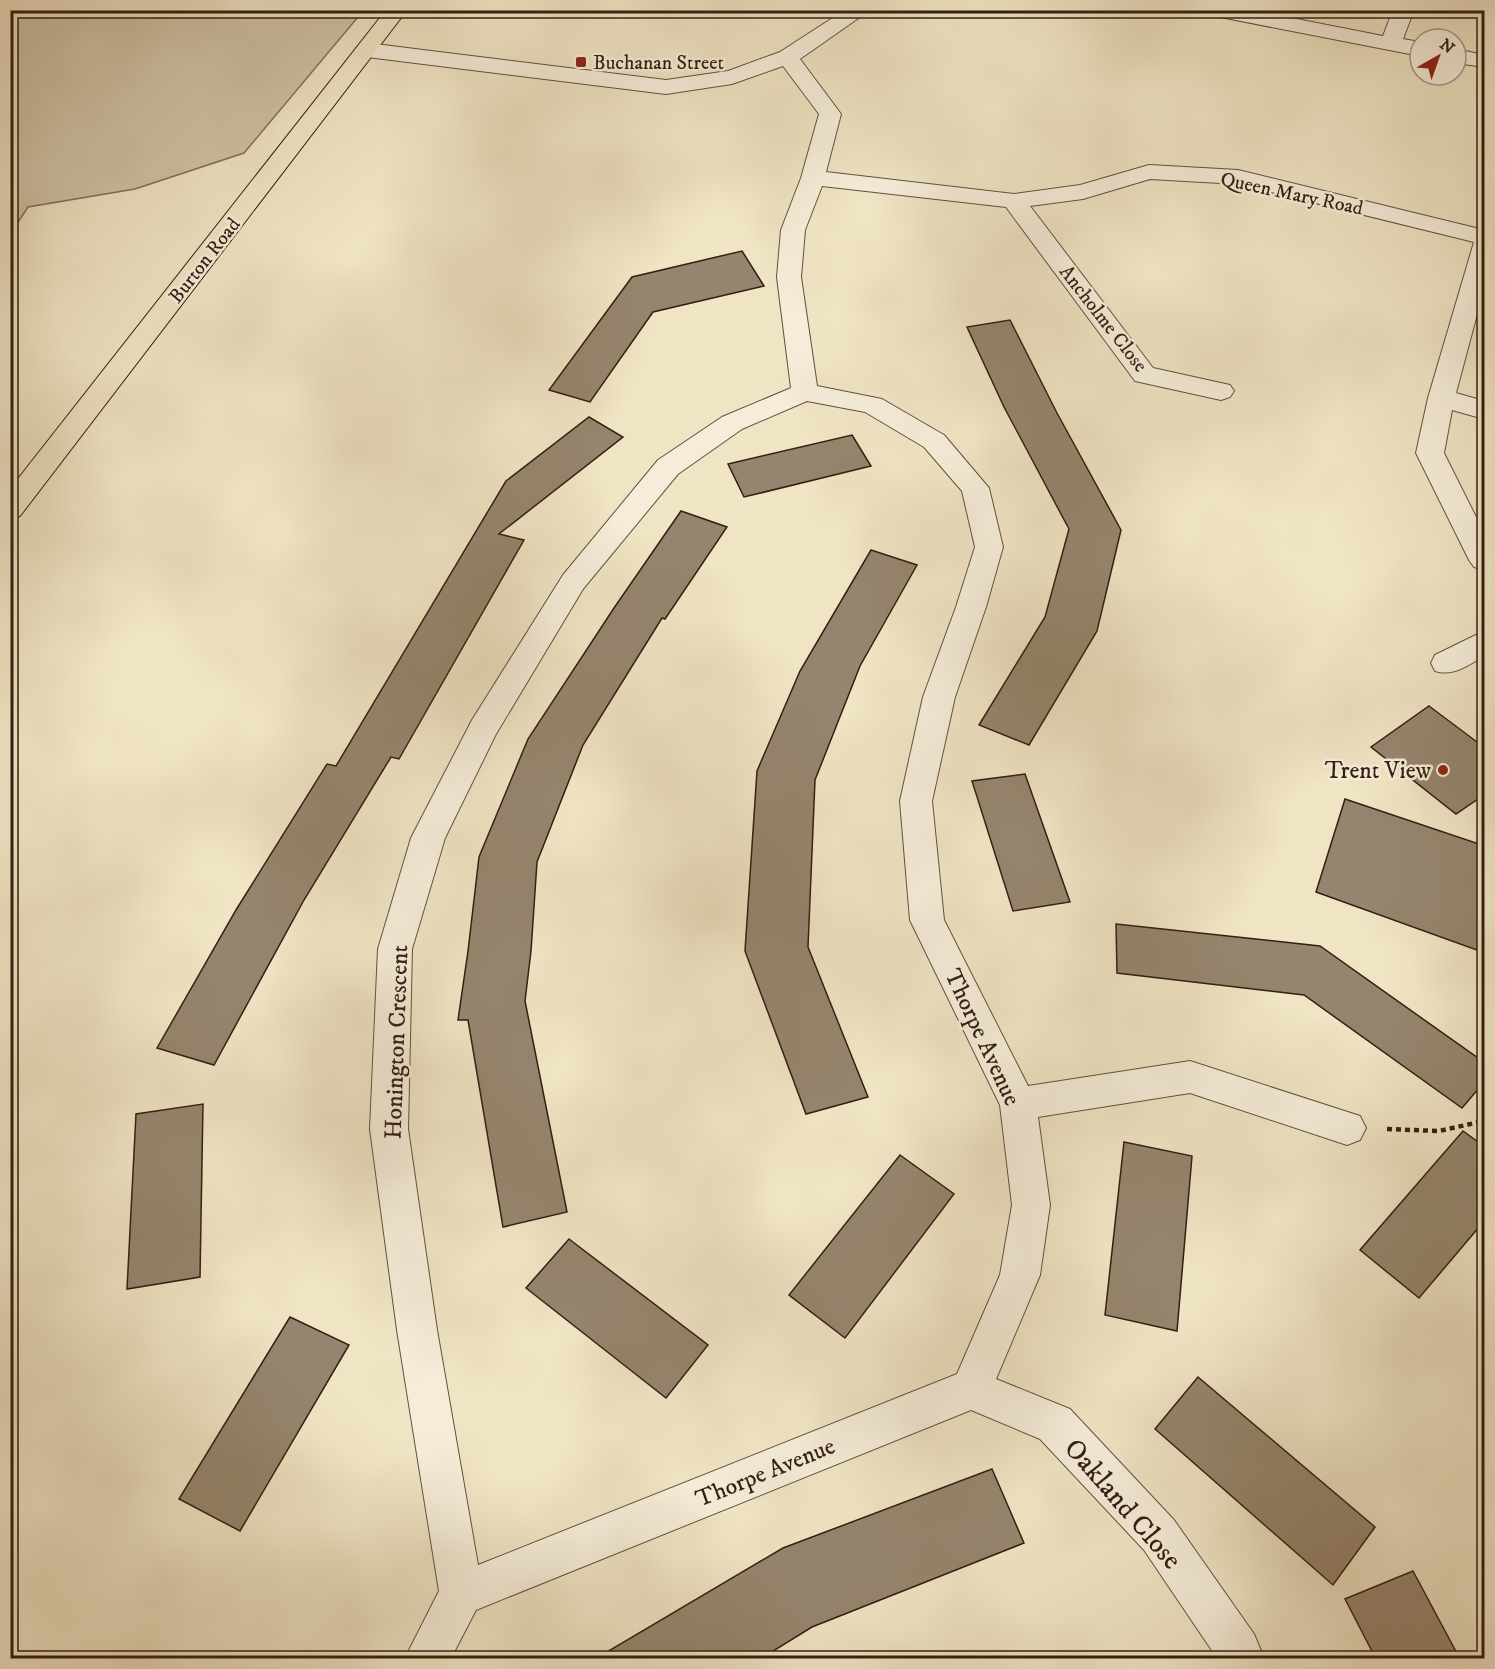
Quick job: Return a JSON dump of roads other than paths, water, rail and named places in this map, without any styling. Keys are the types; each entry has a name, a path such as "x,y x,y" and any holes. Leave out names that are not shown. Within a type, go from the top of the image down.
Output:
{"main road":[{"name":"Burton Road","path":"10,509 397,10"}],"street":[{"path":"367,50 666,87 732,77 788,57 860,10"},
{"path":"1215,10 1408,47"},
{"path":"1391,43 1404,10"},
{"path":"788,57 830,114 813,178 793,230 789,277 805,392"},
{"path":"1468,58 1485,61"},
{"name":"Queen Mary Road","path":"813,178 1014,201 1083,192 1149,172 1238,177 1485,237"},
{"name":"Ancholme Close","path":"1014,201 1144,375 1221,391"},
{"path":"1485,245 1441,398 1430,453 1485,560"},
{"name":"Thorpe Avenue","path":"461,1594 971,1389 1020,1275 1031,1205 1018,1104 927,920 916,801 939,698 989,547 975,488 934,441 873,405 805,392"},
{"name":"Honington Crescent","path":"461,1594 417,1330 389,1130 395,949 429,838 483,729 573,582 668,467 732,423 805,392"},
{"path":"1441,398 1485,410"},
{"path":"1446,663 1485,642"},
{"path":"1018,1104 1190,1077 1347,1128"},
{"name":"Oakland Close","path":"971,1389 1055,1424 1159,1534 1242,1659"},
{"path":"427,1659 461,1594"}],"place":[{"name":"Buchanan Street","path":"581,62"},
{"name":"Trent View","path":"1443,770"}]}
